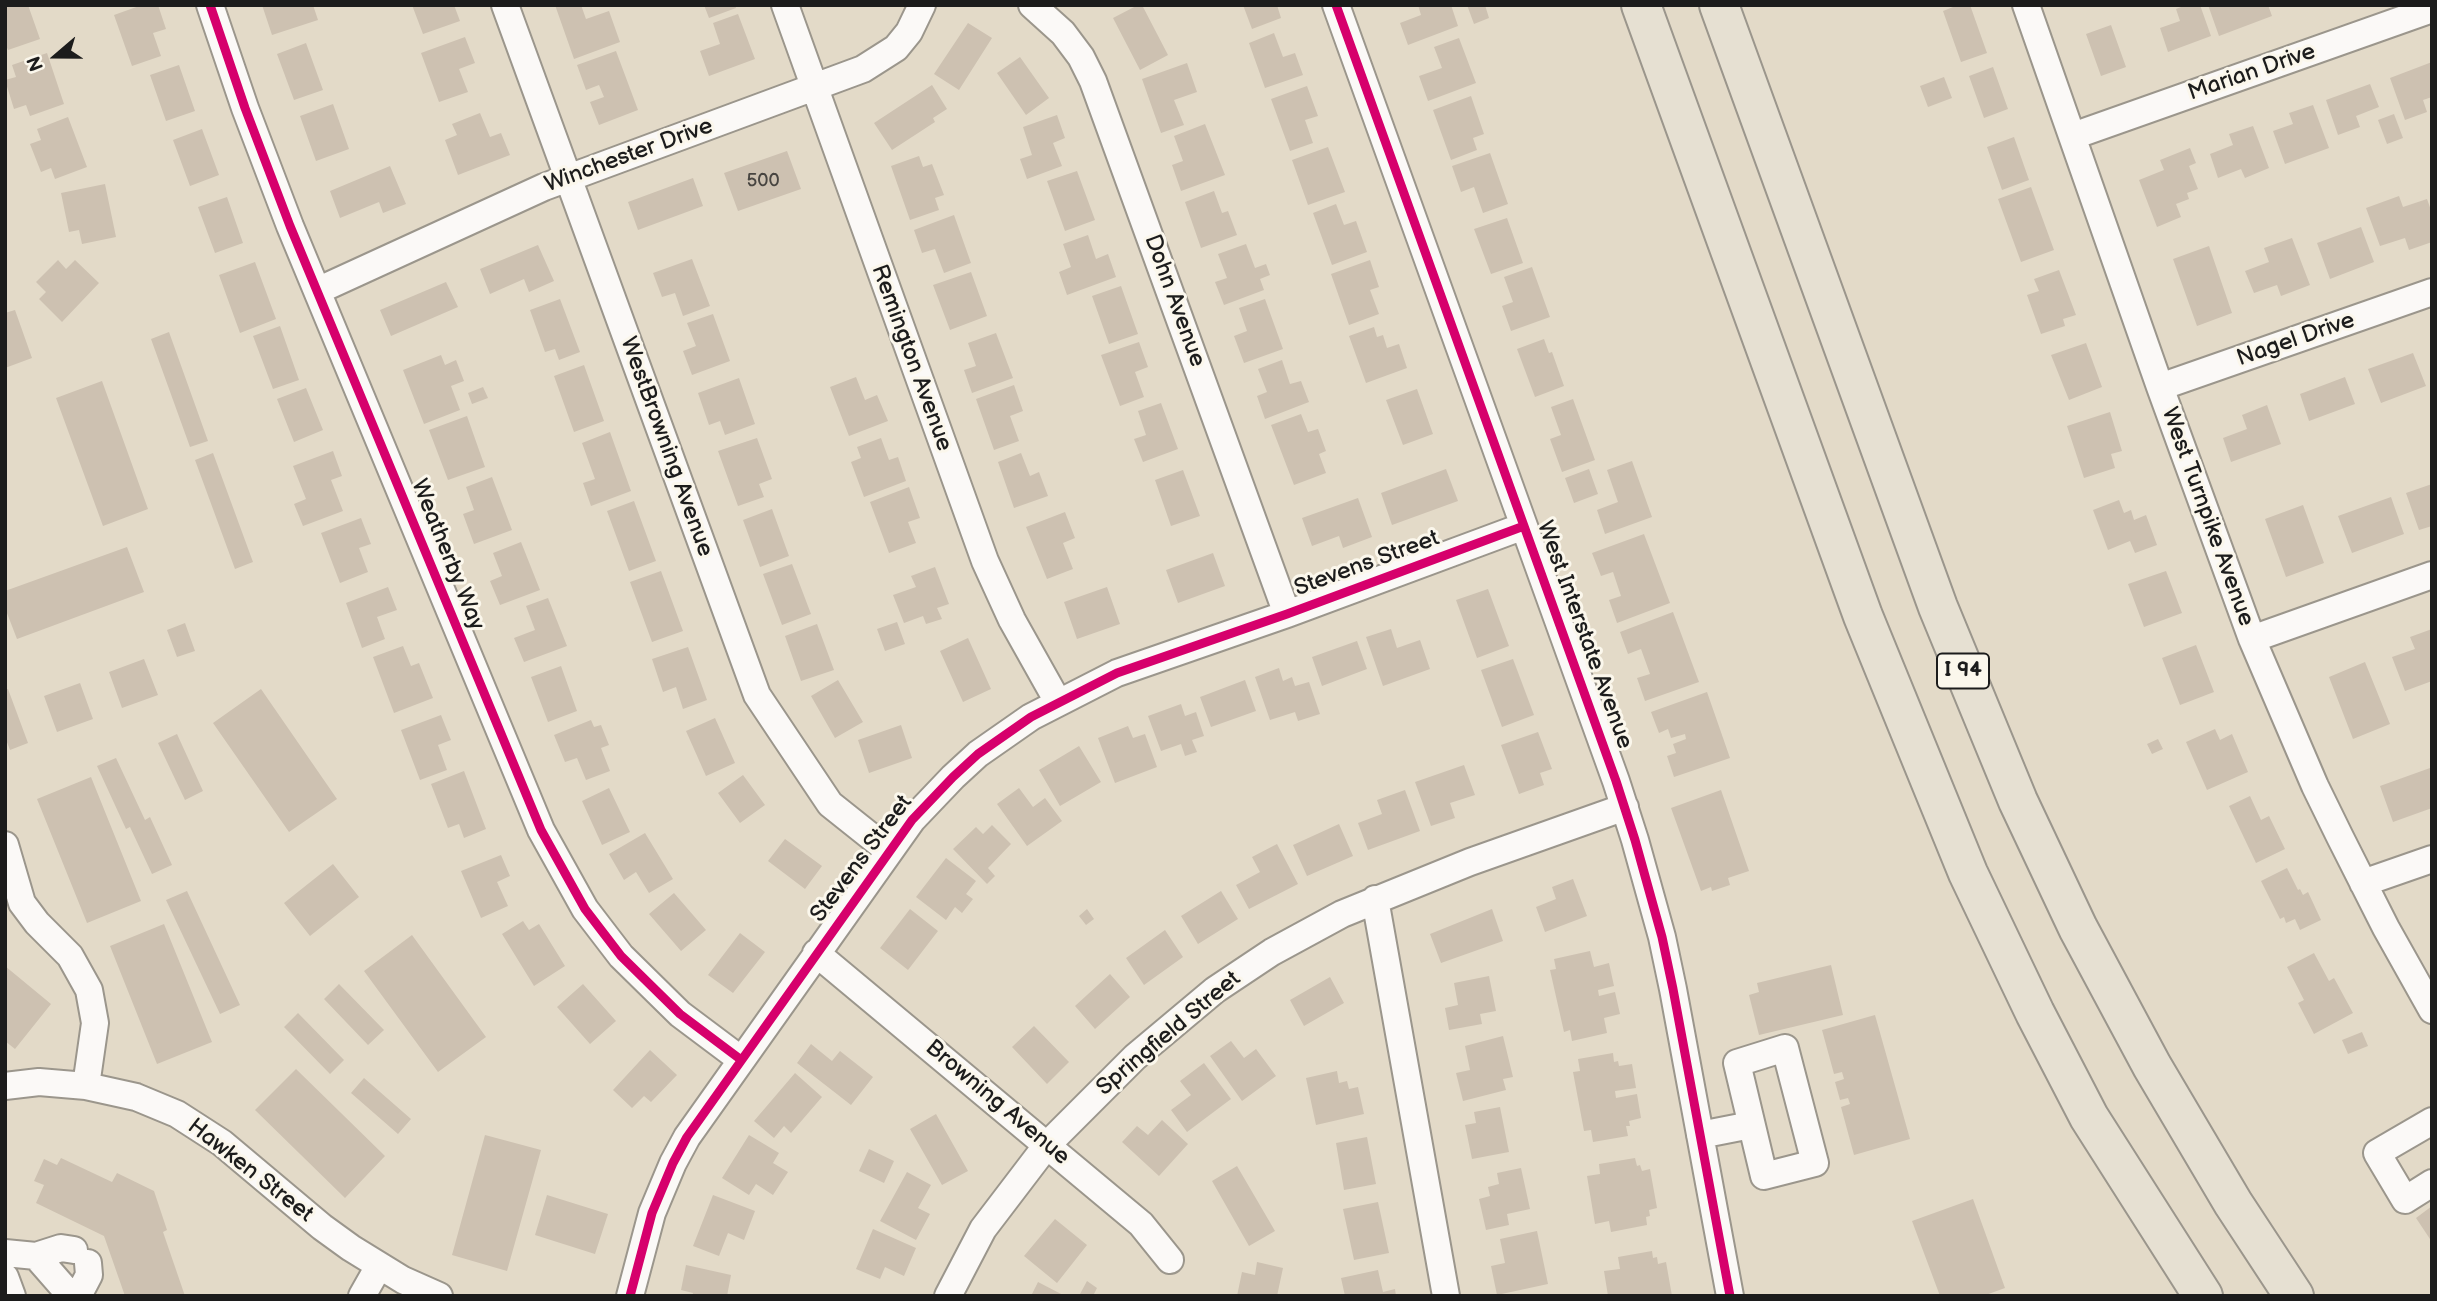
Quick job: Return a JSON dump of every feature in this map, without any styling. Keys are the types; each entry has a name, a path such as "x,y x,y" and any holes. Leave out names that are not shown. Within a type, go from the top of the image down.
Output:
{"highway":[{"path":"1641,5 1863,617 1968,873 2035,1013 2089,1117 2203,1296"},
{"name":"I 94","path":"1719,5 1913,539 1992,742 2052,874 2108,986 2193,1136 2294,1296"}],"street":[{"name":"Weatherby Way","path":"210,5 265,163 555,859 590,917 640,977 680,1014 740,1059"},
{"name":"WestBrowning Avenue","path":"505,5 757,695 830,804 889,851"},
{"name":"Remington Avenue","path":"785,5 985,561 1012,620 1058,702"},
{"name":"Winchester Drive","path":"317,291 568,178 863,69 888,54 909,32 922,5"},
{"name":"Dohn Avenue","path":"1032,5 1063,33 1081,57 1093,81 1287,614"},
{"name":"West Interstate Avenue","path":"1336,5 1625,807 1662,937 1730,1296"},
{"name":"West Turnpike Avenue","path":"2026,5 2252,639 2315,786 2363,883 2432,1010"},
{"name":"Marian Drive","path":"2073,136 2432,9"},
{"name":"Nagel Drive","path":"2160,387 2432,292"},
{"name":"Stevens Street","path":"630,1296 652,1213 687,1137 889,851 931,799 970,762 1003,735 1058,702 1117,673 1287,614 1524,526"},
{"path":"2252,639 2432,576"},
{"name":"Springfield Street","path":"948,1296 983,1229 1047,1145 1136,1057 1215,990 1306,932 1376,899 1470,862 1625,807"},
{"path":"5,845 22,903 29,914 70,956 89,990 95,1023 86,1086"},
{"path":"2363,883 2432,859"},
{"path":"1376,899 1446,1296"},
{"name":"Browning Avenue","path":"816,953 1141,1224 1170,1259"},
{"path":"1785,1048 1815,1163 1764,1176 1751,1125 1737,1063 1785,1048"},
{"name":"Hawken Street","path":"5,1086 39,1082 86,1086 136,1097 194,1124 222,1143 329,1233 379,1266 439,1296"},
{"path":"2432,1121 2377,1153 2405,1200 2432,1183"},
{"path":"1700,1135 1751,1125"},
{"path":"5,1253 36,1256 61,1248 80,1256 89,1275 78,1296"},
{"path":"36,1256 71,1296"},
{"path":"362,1296 379,1266"},
{"path":"5,1278 12,1296"}],"building":[{"path":"5,5 28,5 40,39 8,50 5,43"},
{"path":"142,5 158,5 166,29 153,33 161,56 132,66 114,15"},
{"path":"262,5 313,5 318,20 272,35"},
{"path":"412,5 454,5 460,21 423,34"},
{"path":"555,5 581,5 586,19 609,11 620,42 574,59"},
{"path":"704,5 735,5 736,8 709,18"},
{"path":"1142,5 1168,55 1140,70 1113,18"},
{"path":"1243,5 1277,5 1281,18 1252,29"},
{"path":"1418,5 1451,5 1458,26 1408,45 1400,23 1421,15"},
{"path":"1467,5 1485,5 1489,18 1474,24"},
{"path":"1958,5 1970,5 1987,53 1961,62 1943,11"},
{"path":"2186,5 2200,5 2211,36 2168,52 2160,28 2180,21 2176,9"},
{"path":"2208,5 2268,5 2272,16 2219,36"},
{"path":"738,14 755,59 709,76 700,51 720,44 713,23"},
{"path":"968,23 992,38 959,90 934,74"},
{"path":"2111,25 2126,67 2101,76 2086,34"},
{"path":"1274,33 1283,57 1295,53 1303,75 1265,88 1249,43"},
{"path":"465,37 475,63 459,69 468,92 439,102 421,53"},
{"path":"1459,38 1476,83 1428,101 1419,76 1442,68 1434,47"},
{"path":"306,43 323,90 294,100 277,54"},
{"path":"616,51 638,110 599,125 590,102 604,97 599,85 586,90 577,65"},
{"path":"47,53 64,104 30,116 26,105 14,109 5,80 16,77 12,65"},
{"path":"1020,57 1049,98 1026,115 997,73"},
{"path":"2432,62 2432,97 2423,100 2427,112 2405,120 2390,78"},
{"path":"1187,63 1197,92 1174,100 1184,125 1161,133 1142,79"},
{"path":"179,65 195,111 166,121 150,75"},
{"path":"1993,67 2008,109 1984,118 1969,76"},
{"path":"1944,77 1952,98 1928,107 1920,86"},
{"path":"2370,84 2379,107 2356,116 2360,127 2338,135 2326,100"},
{"path":"932,85 947,109 933,118 935,122 892,150 874,123"},
{"path":"1307,86 1318,116 1305,120 1313,143 1290,151 1271,99"},
{"path":"1471,96 1484,134 1473,138 1477,150 1451,160 1433,110"},
{"path":"333,104 349,149 316,161 300,116"},
{"path":"2313,105 2329,148 2285,164 2273,131 2293,124 2289,113"},
{"path":"480,113 490,137 501,133 510,155 458,175 445,140 457,135 452,124"},
{"path":"2394,114 2403,138 2387,144 2378,120"},
{"path":"1057,115 1065,138 1053,143 1062,166 1027,179 1020,159 1032,155 1023,127"},
{"path":"68,117 87,167 55,179 51,168 41,172 30,144 41,140 37,129"},
{"path":"1205,124 1225,175 1181,191 1172,165 1183,161 1174,136"},
{"path":"2253,126 2269,168 2245,178 2241,169 2218,178 2210,154 2233,145 2229,134"},
{"path":"202,129 219,175 190,186 173,140"},
{"path":"2014,137 2029,180 2002,190 1987,147"},
{"path":"1328,147 1345,192 1308,205 1292,160"},
{"path":"2190,148 2196,163 2189,166 2198,189 2187,193 2189,199 2176,204 2181,217 2157,227 2139,180 2164,170 2160,160"},
{"path":"787,151 801,189 738,211 724,173"},
{"path":"1490,153 1508,204 1483,213 1474,187 1461,192 1452,166"},
{"path":"919,156 923,167 932,164 944,195 935,198 939,210 910,220 891,166"},
{"path":"390,166 406,204 383,213 379,202 340,218 330,191"},
{"path":"1077,171 1095,220 1065,231 1047,181"},
{"path":"693,178 703,206 638,230 628,202"},
{"path":"105,184 116,237 82,244 79,230 69,232 61,193"},
{"path":"2031,187 2054,250 2021,262 1998,199"},
{"path":"1214,191 1222,213 1228,211 1237,235 1201,248 1185,202"},
{"path":"2399,196 2403,207 2427,199 2432,213 2432,242 2409,250 2405,238 2380,246 2366,208"},
{"path":"227,197 243,243 215,253 198,207"},
{"path":"1336,204 1344,225 1356,221 1367,252 1332,265 1313,213"},
{"path":"954,215 971,263 944,273 935,249 922,253 914,230"},
{"path":"1507,218 1523,263 1491,274 1474,229"},
{"path":"2361,227 2374,262 2330,279 2317,243"},
{"path":"1088,235 1096,259 1108,254 1116,277 1067,295 1059,272 1071,267 1063,244"},
{"path":"2292,238 2310,285 2281,296 2277,285 2254,293 2245,271 2269,262 2264,248"},
{"path":"1246,244 1255,268 1266,264 1270,275 1260,279 1264,290 1224,305 1215,282 1227,278 1218,254"},
{"path":"538,245 554,281 529,292 524,279 490,294 480,269"},
{"path":"2209,246 2232,313 2197,326 2173,259"},
{"path":"692,259 710,306 683,316 675,293 662,297 653,273"},
{"path":"58,260 66,269 75,260 99,283 62,322 39,299 46,292 36,282"},
{"path":"1370,260 1379,287 1370,290 1379,314 1349,325 1331,274"},
{"path":"255,262 276,319 240,333 219,275"},
{"path":"1532,267 1550,317 1511,331 1502,306 1513,302 1504,277"},
{"path":"2059,270 2076,315 2063,319 2065,326 2041,334 2027,295 2039,291 2034,279"},
{"path":"971,272 987,316 950,330 933,285"},
{"path":"446,282 458,307 391,336 380,310"},
{"path":"1121,286 1138,334 1109,344 1092,296"},
{"path":"560,299 580,352 559,360 555,349 545,352 530,310"},
{"path":"1265,299 1283,349 1244,363 1234,336 1247,331 1239,308"},
{"path":"15,310 32,358 5,368 5,313"},
{"path":"713,314 730,361 692,375 683,351 696,346 687,323"},
{"path":"280,326 299,380 273,389 253,336"},
{"path":"1374,327 1377,337 1383,335 1387,348 1399,344 1407,368 1366,383 1349,336"},
{"path":"169,332 208,441 190,447 151,339"},
{"path":"996,333 1013,378 972,393 964,370 976,366 968,343"},
{"path":"1544,339 1549,353 1552,352 1564,386 1535,397 1517,349"},
{"path":"1139,342 1148,367 1135,372 1144,397 1120,406 1101,355"},
{"path":"2086,343 2102,387 2069,400 2051,355"},
{"path":"2413,353 2426,386 2381,403 2368,369"},
{"path":"441,355 445,365 456,360 464,381 451,386 460,410 424,424 403,370"},
{"path":"1282,360 1290,384 1301,381 1309,402 1265,419 1257,396 1267,392 1258,369"},
{"path":"584,365 604,421 574,432 554,376"},
{"path":"856,377 865,400 877,395 888,421 849,436 830,387"},
{"path":"2345,377 2355,404 2309,421 2300,394"},
{"path":"739,378 755,424 725,435 720,421 709,425 698,393"},
{"path":"102,381 148,509 103,526 56,398"},
{"path":"1014,385 1023,411 1010,416 1019,441 994,450 976,399"},
{"path":"483,387 488,398 472,404 468,393"},
{"path":"306,388 323,430 294,442 277,399"},
{"path":"1417,389 1433,434 1403,445 1386,400"},
{"path":"1573,399 1595,460 1562,472 1550,439 1561,435 1551,407"},
{"path":"1161,403 1178,449 1143,462 1134,439 1146,435 1138,411"},
{"path":"2267,405 2281,444 2231,462 2223,438 2247,429 2242,415"},
{"path":"2110,412 2122,451 2111,454 2115,468 2084,478 2067,426"},
{"path":"1301,414 1308,432 1318,429 1326,451 1319,454 1326,473 1294,485 1271,425"},
{"path":"467,416 485,467 448,480 429,430"},
{"path":"610,432 631,491 591,506 583,483 595,479 582,443"},
{"path":"757,438 772,479 759,484 764,497 738,506 718,451"},
{"path":"881,438 889,460 898,457 906,481 864,497 851,462 861,458 857,447"},
{"path":"333,451 342,476 331,480 343,511 303,526 294,504 306,499 293,466"},
{"path":"213,453 253,562 235,569 195,460"},
{"path":"1021,453 1030,476 1039,472 1048,496 1014,508 998,462"},
{"path":"1632,461 1652,517 1605,534 1597,510 1618,502 1607,470"},
{"path":"1446,469 1458,501 1392,525 1381,493"},
{"path":"1589,469 1598,494 1574,503 1565,478"},
{"path":"1183,470 1200,516 1171,526 1155,480"},
{"path":"492,477 512,530 474,544 463,514 474,510 466,487"},
{"path":"2432,484 2432,526 2419,530 2406,493"},
{"path":"909,487 920,518 908,522 916,543 889,553 870,502"},
{"path":"2391,497 2404,534 2352,553 2338,516"},
{"path":"1358,498 1372,537 1343,548 1339,536 1312,546 1302,518"},
{"path":"2119,500 2124,513 2131,510 2134,520 2146,515 2157,545 2135,553 2130,541 2108,550 2093,510"},
{"path":"634,501 656,561 629,571 607,511"},
{"path":"2303,505 2324,563 2286,577 2265,519"},
{"path":"772,509 789,556 760,567 743,520"},
{"path":"1065,512 1075,538 1063,543 1073,569 1047,579 1026,527"},
{"path":"361,518 371,544 359,548 368,572 340,583 321,533"},
{"path":"1644,534 1670,603 1617,623 1609,600 1621,596 1613,572 1601,576 1592,553"},
{"path":"521,542 540,590 500,605 490,581 502,576 493,553"},
{"path":"127,547 144,592 17,639 5,608 5,591"},
{"path":"1213,553 1225,586 1178,603 1166,570"},
{"path":"792,564 811,614 782,625 763,574"},
{"path":"935,567 949,604 937,608 942,619 926,624 923,616 904,623 893,595 916,587 911,576"},
{"path":"661,571 683,631 652,642 630,582"},
{"path":"2166,571 2182,613 2144,627 2128,584"},
{"path":"388,587 397,610 377,617 385,639 362,648 346,603"},
{"path":"1107,587 1120,624 1077,639 1064,602"},
{"path":"1488,589 1509,646 1477,658 1456,600"},
{"path":"548,598 567,646 524,662 514,638 535,630 526,606"},
{"path":"1673,612 1699,682 1645,701 1637,678 1650,674 1641,649 1628,654 1620,632"},
{"path":"897,622 905,644 885,651 877,629"},
{"path":"185,623 195,651 177,657 167,630"},
{"path":"817,624 834,670 801,681 785,636"},
{"path":"1391,629 1397,648 1420,640 1430,669 1383,686 1366,637"},
{"path":"2432,629 2432,681 2405,691 2392,657 2415,649 2410,637"},
{"path":"968,638 991,689 963,702 940,651"},
{"path":"1357,641 1367,669 1322,686 1312,657"},
{"path":"2196,645 2214,692 2180,705 2162,658"},
{"path":"403,646 411,666 419,663 433,698 394,713 373,657"},
{"path":"688,647 707,700 683,709 676,687 663,692 652,659"},
{"path":"144,659 158,695 122,708 109,672"},
{"path":"1513,659 1534,715 1502,727 1481,670"},
{"path":"2365,662 2390,724 2353,739 2329,677"},
{"path":"561,666 577,711 548,722 531,677"},
{"path":"1279,668 1283,681 1292,677 1295,686 1309,682 1320,714 1298,721 1295,712 1270,720 1255,677"},
{"path":"838,680 863,722 835,738 811,696"},
{"path":"1245,680 1256,711 1211,727 1200,697"},
{"path":"80,683 93,719 57,732 44,696"},
{"path":"8,689 28,743 10,750 5,737 5,690"},
{"path":"261,689 337,799 289,832 213,723"},
{"path":"1707,692 1730,758 1674,777 1667,756 1676,753 1673,744 1686,739 1685,734 1671,738 1668,729 1659,733 1651,712"},
{"path":"1181,704 1185,716 1196,712 1204,736 1192,740 1197,752 1185,756 1181,744 1161,751 1148,716"},
{"path":"441,715 451,740 438,745 447,770 420,780 401,730"},
{"path":"715,718 735,763 706,776 686,731"},
{"path":"591,720 594,727 601,725 609,745 601,748 610,771 586,780 577,758 565,762 554,735"},
{"path":"901,725 912,758 869,773 858,740"},
{"path":"1128,726 1133,738 1145,734 1157,767 1115,783 1098,738"},
{"path":"2215,729 2220,740 2232,734 2248,772 2207,790 2186,742"},
{"path":"1538,732 1552,769 1540,773 1544,785 1519,794 1501,745"},
{"path":"177,734 203,791 185,800 158,743"},
{"path":"2158,739 2163,749 2152,754 2147,744"},
{"path":"1079,746 1101,782 1060,806 1039,770"},
{"path":"116,758 145,820 150,817 172,865 152,874 130,827 126,829 97,766"},
{"path":"1464,765 1475,795 1450,803 1455,818 1431,826 1415,782"},
{"path":"2430,768 2432,808 2393,822 2380,786"},
{"path":"464,771 486,829 464,838 459,824 448,828 431,784"},
{"path":"743,775 765,805 740,823 718,793"},
{"path":"91,777 141,901 87,923 37,799"},
{"path":"609,788 630,832 602,845 582,801"},
{"path":"1019,788 1033,807 1045,798 1062,821 1027,846 997,804"},
{"path":"1405,790 1420,831 1368,850 1358,823 1382,814 1377,800"},
{"path":"1721,790 1749,871 1728,878 1730,885 1712,891 1711,887 1701,891 1671,808"},
{"path":"2250,796 2261,820 2269,816 2285,849 2256,863 2229,806"},
{"path":"1339,824 1353,856 1307,876 1293,845"},
{"path":"992,825 1011,844 988,868 995,876 987,884 953,849 976,827 983,834"},
{"path":"645,833 673,879 649,893 636,872 624,880 609,854"},
{"path":"785,839 822,866 805,889 768,861"},
{"path":"1277,844 1298,884 1249,909 1236,885 1260,872 1252,857"},
{"path":"501,855 510,876 497,882 508,906 481,918 461,871"},
{"path":"946,858 976,881 966,894 973,899 962,913 955,907 946,920 916,897"},
{"path":"333,864 359,897 310,936 284,903"},
{"path":"2287,868 2298,890 2300,889 2303,895 2308,892 2321,920 2300,930 2295,919 2286,923 2284,917 2280,919 2261,881"},
{"path":"1573,879 1587,916 1545,932 1536,907 1556,899 1552,887"},
{"path":"187,891 240,1005 220,1014 166,900"},
{"path":"1221,891 1238,919 1198,944 1181,916"},
{"path":"674,893 706,930 681,951 649,914"},
{"path":"910,909 938,931 908,970 880,948"},
{"path":"1087,909 1094,919 1086,925 1079,916"},
{"path":"1492,909 1503,941 1441,963 1430,934"},
{"path":"523,921 529,930 539,924 565,966 534,986 502,934"},
{"path":"164,924 212,1042 157,1064 110,946"},
{"path":"1165,930 1183,957 1144,985 1126,958"},
{"path":"740,933 765,952 733,993 708,975"},
{"path":"412,935 486,1037 438,1072 364,971"},
{"path":"1590,951 1594,967 1609,963 1614,986 1598,990 1599,996 1615,992 1620,1014 1604,1018 1607,1033 1572,1041 1570,1030 1564,1032 1550,970 1556,969 1554,959"},
{"path":"2314,953 2329,981 2334,978 2353,1013 2314,1034 2298,1003 2304,1000 2287,967"},
{"path":"1831,965 1843,1015 1759,1035 1749,995 1759,992 1757,983"},
{"path":"5,966 51,1004 15,1049 5,1041"},
{"path":"1110,974 1130,997 1095,1029 1075,1006"},
{"path":"1489,976 1496,1011 1480,1014 1482,1024 1449,1030 1445,1008 1458,1005 1454,983"},
{"path":"1330,977 1344,1003 1304,1026 1290,1000"},
{"path":"339,984 384,1030 368,1045 324,999"},
{"path":"583,984 616,1021 590,1044 557,1007"},
{"path":"298,1013 344,1060 330,1074 284,1027"},
{"path":"1875,1015 1910,1139 1854,1155 1841,1107 1850,1104 1848,1098 1840,1100 1835,1082 1844,1079 1842,1072 1834,1074 1822,1030"},
{"path":"1034,1026 1069,1062 1047,1084 1012,1047"},
{"path":"2362,1032 2368,1046 2348,1054 2342,1040"},
{"path":"1503,1036 1513,1077 1503,1079 1506,1090 1463,1101 1456,1073 1470,1070 1465,1046"},
{"path":"1231,1041 1244,1058 1256,1049 1276,1076 1242,1101 1210,1056"},
{"path":"811,1044 832,1061 840,1051 873,1077 851,1105 797,1063"},
{"path":"650,1050 677,1075 651,1102 644,1096 632,1108 613,1090"},
{"path":"1613,1053 1614,1062 1618,1061 1619,1066 1632,1064 1636,1088 1615,1091 1616,1098 1637,1094 1641,1118 1629,1121 1630,1126 1626,1126 1628,1136 1593,1142 1591,1130 1584,1131 1573,1072 1580,1071 1578,1059"},
{"path":"1204,1063 1231,1099 1187,1132 1171,1110 1191,1095 1180,1081"},
{"path":"296,1069 385,1156 345,1198 255,1110"},
{"path":"1337,1071 1339,1083 1347,1081 1349,1089 1358,1087 1364,1114 1316,1125 1306,1078"},
{"path":"795,1073 822,1097 791,1133 784,1126 774,1138 754,1121"},
{"path":"364,1078 411,1119 398,1134 351,1093"},
{"path":"1500,1107 1509,1152 1472,1159 1465,1125 1476,1123 1474,1112"},
{"path":"936,1114 968,1171 942,1185 910,1129"},
{"path":"1162,1120 1188,1144 1159,1176 1122,1142 1137,1126 1148,1135"},
{"path":"485,1135 541,1150 507,1271 452,1255"},
{"path":"749,1135 779,1153 773,1163 788,1172 773,1195 756,1184 749,1195 722,1178"},
{"path":"1367,1137 1376,1184 1344,1190 1336,1143"},
{"path":"869,1149 894,1161 884,1183 859,1171"},
{"path":"61,1158 112,1182 117,1173 154,1191 167,1230 163,1232 185,1296 125,1296 104,1236 36,1203 44,1185 34,1181 44,1159 57,1165"},
{"path":"1635,1158 1642,1171 1650,1169 1657,1208 1649,1210 1647,1225 1611,1232 1609,1221 1595,1224 1587,1176 1600,1174 1599,1164"},
{"path":"1237,1166 1275,1231 1249,1246 1212,1181"},
{"path":"1521,1168 1530,1209 1507,1214 1509,1225 1486,1230 1479,1199 1490,1196 1488,1187 1499,1184 1497,1173"},
{"path":"907,1172 931,1185 918,1208 930,1214 916,1240 880,1221"},
{"path":"547,1195 608,1214 595,1254 535,1235"},
{"path":"713,1195 755,1211 744,1240 728,1233 719,1256 693,1246"},
{"path":"1973,1199 2005,1288 1983,1296 1940,1296 1912,1221"},
{"path":"1378,1202 1389,1253 1354,1260 1343,1209"},
{"path":"2432,1206 2432,1242 2416,1218"},
{"path":"1055,1219 1087,1245 1057,1283 1024,1256"},
{"path":"873,1229 916,1248 904,1276 885,1267 880,1279 856,1269"},
{"path":"1537,1231 1548,1284 1497,1295 1491,1266 1505,1263 1500,1239"},
{"path":"1652,1251 1658,1264 1666,1262 1672,1296 1608,1296 1604,1271 1620,1269 1618,1257"},
{"path":"1257,1262 1283,1268 1277,1296 1237,1296 1242,1272 1255,1275"},
{"path":"686,1265 731,1275 727,1296 692,1296 693,1293 681,1290"},
{"path":"1378,1270 1383,1292 1395,1289 1396,1296 1345,1296 1341,1278"},
{"path":"1087,1281 1097,1288 1093,1296 1080,1294"},
{"path":"1038,1282 1065,1296 1031,1296"}],"cycle path":[{"path":"210,5 245,108 290,226 541,830 585,909 621,956 680,1014 740,1059"},
{"path":"1336,5 1635,840 1662,937 1673,989 1730,1296"},
{"path":"630,1296 652,1213 687,1137 912,820 978,754 1031,717 1117,673 1287,614 1524,526"}]}
